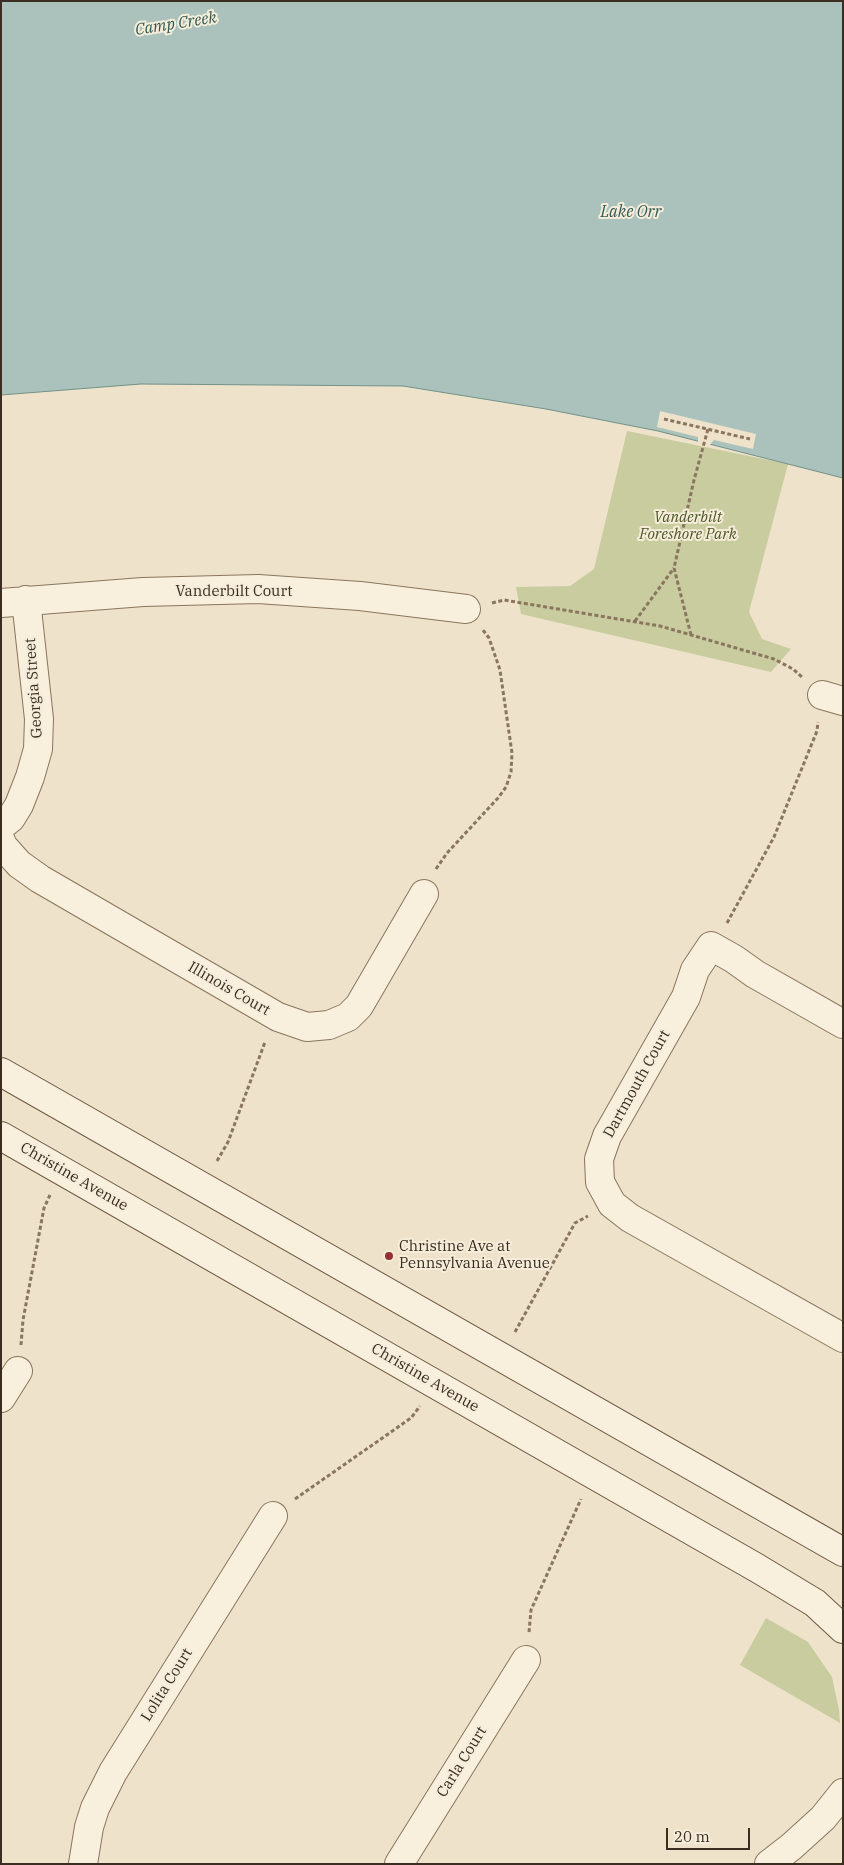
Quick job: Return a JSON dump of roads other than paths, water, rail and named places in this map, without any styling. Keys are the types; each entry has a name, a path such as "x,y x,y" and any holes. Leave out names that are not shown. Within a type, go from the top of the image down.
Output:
{"street":[{"name":"Vanderbilt Court","path":"14,602 142,592 258,589 360,596 466,609"},
{"name":"Georgia Street","path":"1,826 11,818 19,805 38,749 39,719 14,602"},
{"name":"Illinois Court","path":"1,840 3,846 19,864 40,879 278,1017 307,1028 329,1025 348,1017 359,1006 424,894"},
{"name":"Dartmouth Court","path":"843,1024 755,974 711,946 695,970 686,996 606,1136 599,1159 600,1182 612,1204 630,1218 843,1338"},
{"path":"1,1072 843,1552"},
{"name":"Christine Avenue","path":"1,1136 592,1473 800,1594 815,1603 843,1629"},
{"path":"1,1398 18,1371"},
{"name":"Lolita Court","path":"83,1864 89,1827 95,1808 113,1772 273,1516"},
{"name":"Carla Court","path":"399,1864 526,1660"},
{"path":"769,1864 823,1818 843,1793"}],"water":[{"name":"Lake Orr","path":"1,1 843,1 843,478 658,431 546,409 403,386 141,384 1,395"}],"place":[{"name":"Christine Ave at Pennsylvania Avenue","path":"389,1256"}],"water label":[{"name":"Camp Creek","path":"176,24"}],"park label":[{"name":"Vanderbilt Foreshore Park","path":"688,526"}]}
